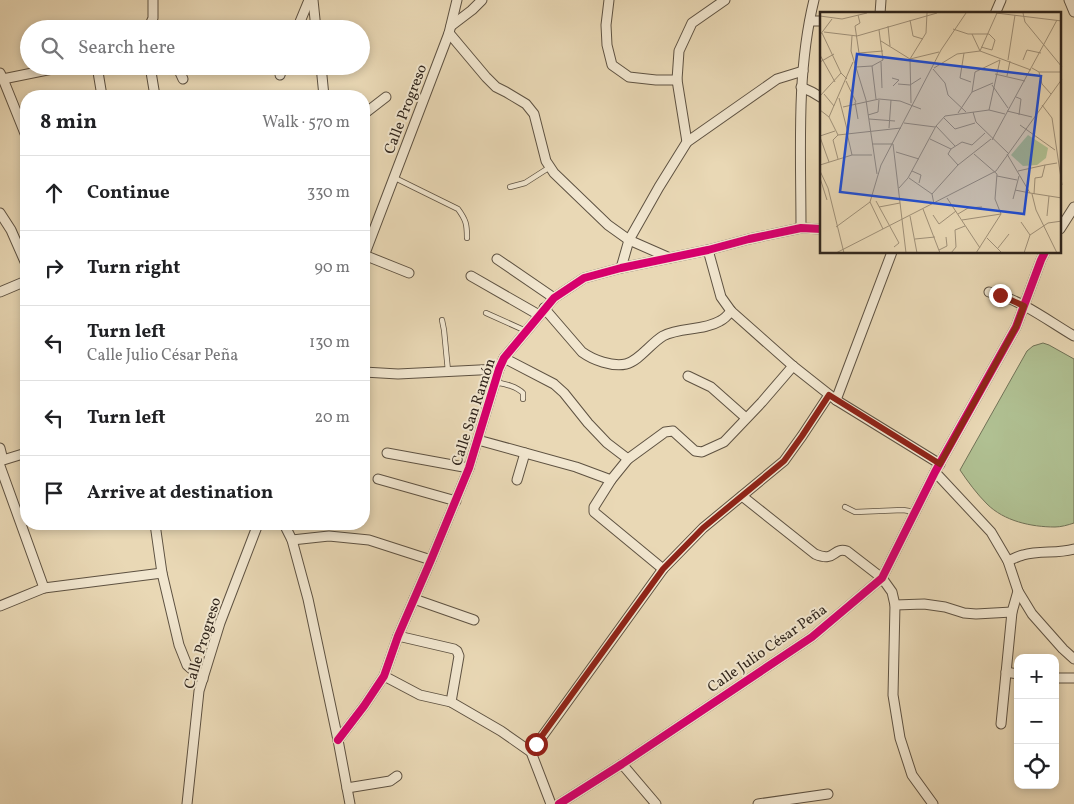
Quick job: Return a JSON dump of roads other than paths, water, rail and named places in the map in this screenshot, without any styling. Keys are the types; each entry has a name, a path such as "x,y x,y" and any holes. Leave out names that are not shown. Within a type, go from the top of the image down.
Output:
{"street":[{"path":"152,20 153,0"},
{"path":"301,20 309,0"},
{"path":"313,0 315,20"},
{"name":"Calle Progreso","path":"370,239 450,30 457,0"},
{"path":"482,0 450,30 486,77 496,87 531,109 546,161 550,167 608,225 629,240 670,258"},
{"path":"609,0 606,25 607,45 612,65 629,76 656,80 677,80"},
{"path":"687,142 677,80 679,51 692,23 726,0"},
{"path":"801,228 801,87 814,0"},
{"path":"996,12 1001,0"},
{"path":"1070,0 1074,12"},
{"path":"810,21 820,21"},
{"path":"621,268 629,240 687,142 777,79 803,71"},
{"path":"20,73 2,76 20,121"},
{"path":"98,75 101,90"},
{"path":"152,75 154,90"},
{"path":"181,75 183,79"},
{"path":"322,75 323,90"},
{"path":"801,87 820,97"},
{"path":"370,109 386,97"},
{"path":"1062,226 1074,207"},
{"path":"0,213 11,230 20,250"},
{"name":"Calle San Ramón","path":"338,740 384,676 398,636 469,468 504,358 554,298 584,278 621,268 801,228 820,229"},
{"path":"708,250 721,297 731,311 793,366 832,397 938,468 991,532 1008,561 1018,591 1032,614 1074,660"},
{"path":"531,752 663,569 703,528 784,461 832,397 891,254"},
{"name":"Calle Julio César Peña","path":"559,804 812,637 882,578 938,468 1016,327 1044,254"},
{"path":"370,257 409,272"},
{"path":"497,259 554,298"},
{"path":"471,276 541,312 587,356 604,362 618,364 627,364 664,336 673,332 719,322 731,311"},
{"path":"0,292 20,284"},
{"path":"989,292 1024,306 1074,336"},
{"path":"504,358 554,384 607,443 628,458"},
{"path":"663,569 594,512 594,507 611,480 628,458 665,432 673,431 695,451 702,452 724,442 793,366"},
{"path":"370,372 398,374 499,369"},
{"path":"688,376 711,387 746,418"},
{"path":"478,440 576,467 611,480"},
{"path":"0,448 1,462 20,518"},
{"path":"387,453 469,468"},
{"path":"517,480 525,453"},
{"path":"1,462 20,455"},
{"path":"378,479 456,501"},
{"path":"742,496 815,554 823,558 829,558 837,552 848,551 882,578 892,592 895,605 893,695 900,738 912,775 933,804"},
{"path":"24,530 44,588"},
{"path":"156,530 162,574 179,645 187,665 203,679"},
{"name":"Calle Progreso","path":"187,804 199,691 220,623 256,530"},
{"path":"287,530 292,540 308,599 350,804"},
{"path":"292,540 329,536 369,540 431,560"},
{"path":"1008,561 1023,554 1065,552 1074,549"},
{"path":"0,606 44,588 162,574"},
{"path":"1001,724 1012,612 1018,591"},
{"path":"414,599 474,620"},
{"path":"895,605 924,604 976,614 1012,612"},
{"path":"398,636 457,651 458,656 451,702"},
{"path":"1006,672 1014,673"},
{"path":"384,676 420,695 451,702 501,731 531,752 551,804"},
{"path":"1059,678 1074,678"},
{"path":"622,764 656,804"},
{"path":"347,788 390,781 397,776"},
{"path":"758,804 828,794"}],"lane":[{"path":"510,187 526,183 550,167"},
{"path":"394,177 458,209 467,224 467,238"},
{"path":"486,313 526,330"},
{"path":"442,320 448,371"},
{"path":"495,382 507,384 521,390 523,399"},
{"path":"845,506 855,512 902,510 915,512"}]}
